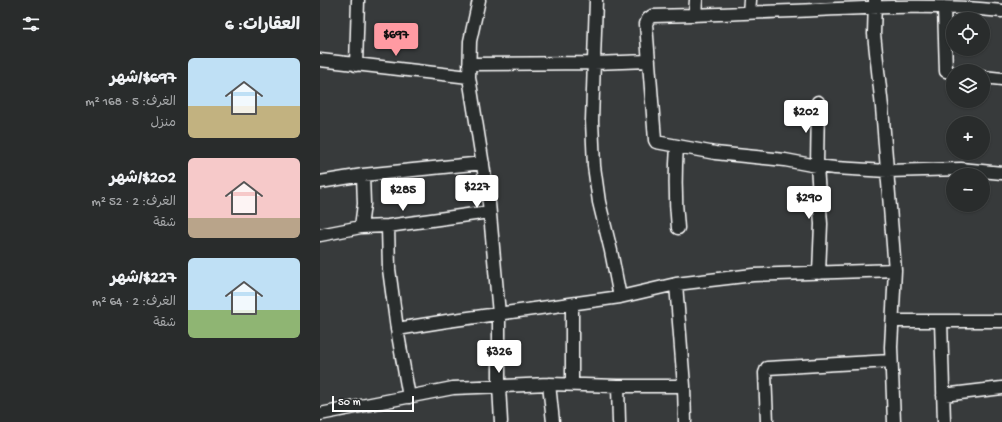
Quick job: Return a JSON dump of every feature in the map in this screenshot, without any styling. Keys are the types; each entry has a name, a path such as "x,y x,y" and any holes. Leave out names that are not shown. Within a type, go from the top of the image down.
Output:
{"street":[{"path":"356,65 358,0"},
{"path":"479,0 470,41 469,64 489,212 499,314 499,386 501,422"},
{"path":"596,0 592,121 594,166 599,202 611,250 620,298"},
{"path":"695,15 696,0"},
{"path":"749,13 750,0"},
{"path":"875,3 874,34 895,270 891,361 894,422"},
{"path":"1002,11 875,3 840,4 749,13 652,16 648,19 646,24 655,140 659,143 715,153 785,160 817,166 887,171 961,169 1002,173"},
{"path":"944,7 946,71"},
{"path":"320,60 470,77"},
{"path":"469,64 649,61"},
{"path":"990,78 1002,80"},
{"path":"818,102 817,166 821,224 819,273"},
{"path":"677,146 675,203 678,228"},
{"path":"320,182 363,175 482,163"},
{"path":"361,227 364,204 363,175"},
{"path":"320,235 361,227 388,226 489,212"},
{"path":"388,226 389,269 409,397"},
{"path":"398,329 620,298 676,284 753,276 895,270"},
{"path":"676,284 684,386 685,422"},
{"path":"572,304 572,384"},
{"path":"893,321 1002,321"},
{"path":"941,321 944,422"},
{"path":"767,422 765,373 767,368 891,361"},
{"path":"320,414 453,388 549,384 684,386"},
{"path":"549,384 553,422"},
{"path":"618,386 619,422"},
{"path":"943,395 1002,388"}]}
